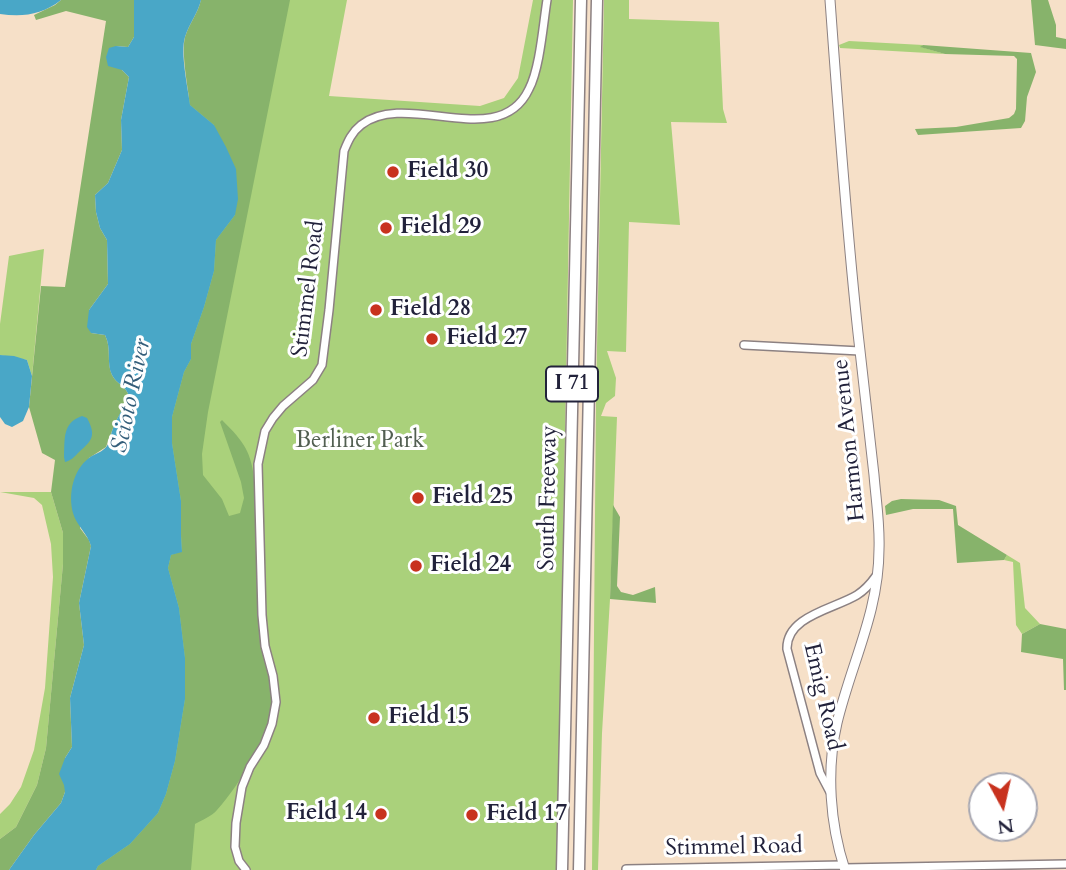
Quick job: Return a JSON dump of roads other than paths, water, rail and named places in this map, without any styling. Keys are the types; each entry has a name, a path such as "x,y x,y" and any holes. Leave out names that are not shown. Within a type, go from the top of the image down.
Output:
{"highway":[{"name":"South Freeway","path":"562,870 581,0"},
{"name":"South Freeway","path":"579,870 597,0"}],"main road":[{"name":"Harmon Avenue","path":"830,0 847,233 879,523 875,599 832,749 831,792 834,824 844,868"}],"street":[{"name":"Stimmel Road","path":"246,870 239,861 235,847 242,787 250,767 264,745 272,724 275,702 274,676 265,646 262,615 258,464 265,431 273,418 283,405 313,380 322,365 344,151 359,126 383,115 480,119 496,117 510,111 529,90 547,0"},
{"path":"744,345 860,351"},
{"name":"Emig Road","path":"831,792 820,773 787,651 787,642 792,631 804,621 857,595 878,573"},
{"name":"Stimmel Road","path":"626,869 1066,865"}],"water":[{"path":"0,0 61,0 39,12 17,15 0,14"},
{"name":"Scioto River","path":"134,0 201,0 184,44 190,105 214,125 236,169 238,199 235,215 216,240 214,271 191,344 191,359 184,372 172,417 172,443 181,501 182,552 171,555 168,568 179,608 185,658 185,699 175,761 166,794 158,813 130,844 96,870 9,870 61,803 65,792 59,774 72,747 70,698 84,645 79,603 91,546 75,517 72,490 79,469 107,446 129,397 112,375 105,335 91,333 87,327 89,310 108,284 107,240 100,228 95,195 108,183 122,150 121,120 129,77 122,70 108,66 106,57 109,48 128,47 134,37"},
{"path":"0,355 27,360 32,376 29,407 23,421 12,427 5,424 0,417"},
{"path":"82,416 87,418 90,424 92,437 74,457 65,462 66,432 71,423"}],"place":[{"name":"Field 30","path":"393,172"},
{"name":"Field 29","path":"386,228"},
{"name":"Field 28","path":"376,310"},
{"name":"Field 27","path":"432,339"},
{"name":"Field 25","path":"418,498"},
{"name":"Field 24","path":"416,566"},
{"name":"Field 15","path":"374,718"},
{"name":"Field 14","path":"381,814"},
{"name":"Field 17","path":"472,815"}],"park label":[{"name":"Berliner Park","path":"360,442"}]}
